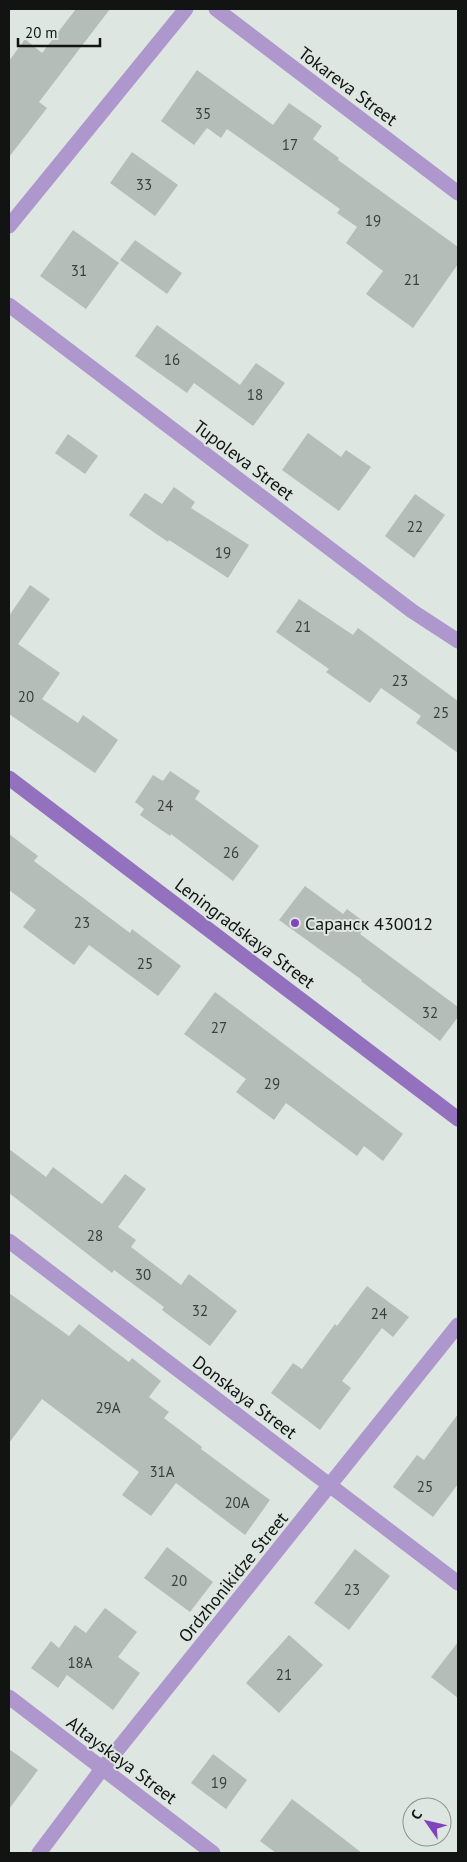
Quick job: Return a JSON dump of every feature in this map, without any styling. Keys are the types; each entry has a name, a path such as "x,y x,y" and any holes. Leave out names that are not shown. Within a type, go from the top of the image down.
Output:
{"street":[{"path":"9,226 186,9"},
{"name":"Tokareva Street","path":"216,9 458,193"},
{"name":"Tupoleva Street","path":"9,305 412,611 458,642"},
{"name":"Leningradskaya Street","path":"9,778 458,1119"},
{"name":"Donskaya Street","path":"9,1241 458,1583"},
{"name":"Ordzhonikidze Street","path":"39,1853 102,1769 331,1486 458,1325"},
{"name":"Altayskaya Street","path":"9,1697 213,1853"}],"building":[{"path":"76,9 110,9 39,102 47,108 9,157 9,61 25,39 42,53"},
{"path":"197,70 273,125 289,103 322,126 313,139 339,158 338,160 458,247 458,264 413,328 366,294 383,271 346,243 357,227 337,213 340,209 227,129 221,138 207,128 194,145 161,121"},
{"path":"132,152 178,185 155,216 110,183"},
{"path":"73,230 119,263 86,309 40,276"},
{"path":"135,240 182,273 167,294 120,260"},
{"path":"157,325 240,385 256,363 285,383 253,426 194,383 187,393 135,356"},
{"path":"308,433 341,457 346,450 371,467 339,511 282,470"},
{"path":"68,434 98,456 85,474 55,453"},
{"path":"174,487 195,502 191,508 249,545 228,578 169,540 168,542 129,515 145,493 162,504"},
{"path":"415,494 445,515 414,558 385,536"},
{"path":"30,585 50,599 18,644 60,673 42,699 78,723 83,715 118,740 95,773 9,714 9,616"},
{"path":"299,599 353,635 358,628 458,701 458,753 416,723 421,716 381,688 370,703 326,672 329,669 276,632"},
{"path":"170,771 200,791 195,799 259,846 233,881 171,834 170,836 140,815 144,809 135,802 153,775 163,781"},
{"path":"9,834 38,856 34,861 130,933 132,929 181,966 158,996 89,945 74,965 23,927 36,910 9,890"},
{"path":"305,886 343,914 347,909 367,924 360,934 458,1007 458,1017 440,1041 362,980 279,920"},
{"path":"215,992 403,1134 383,1161 364,1146 357,1156 286,1103 274,1120 236,1092 246,1079 184,1034"},
{"path":"9,1149 46,1177 53,1167 102,1204 125,1174 146,1189 118,1227 136,1240 131,1247 181,1285 189,1274 237,1311 210,1346 162,1310 164,1307 114,1270 112,1273 9,1193"},
{"path":"367,1286 409,1317 393,1337 382,1328 342,1381 351,1388 320,1430 271,1393 293,1363 302,1369 335,1324 337,1326"},
{"path":"9,1293 69,1336 79,1324 129,1362 132,1358 161,1381 149,1397 169,1412 164,1418 202,1447 201,1449 270,1500 245,1535 176,1483 151,1516 122,1495 139,1472 42,1399 9,1443"},
{"path":"458,1414 458,1484 433,1517 393,1487 417,1455 424,1460"},
{"path":"167,1547 213,1582 190,1612 144,1578"},
{"path":"355,1549 390,1576 349,1630 314,1603"},
{"path":"105,1608 137,1632 118,1657 140,1673 113,1710 67,1675 58,1688 31,1668 51,1641 59,1648 75,1625 86,1633"},
{"path":"289,1635 323,1665 279,1713 246,1683"},
{"path":"458,1642 458,1698 431,1677"},
{"path":"9,1749 38,1770 9,1809"},
{"path":"213,1754 247,1780 226,1809 191,1783"},
{"path":"292,1799 362,1853 276,1853 260,1841"}],"place":[{"name":"Саранск 430012","path":"295,923"}]}
